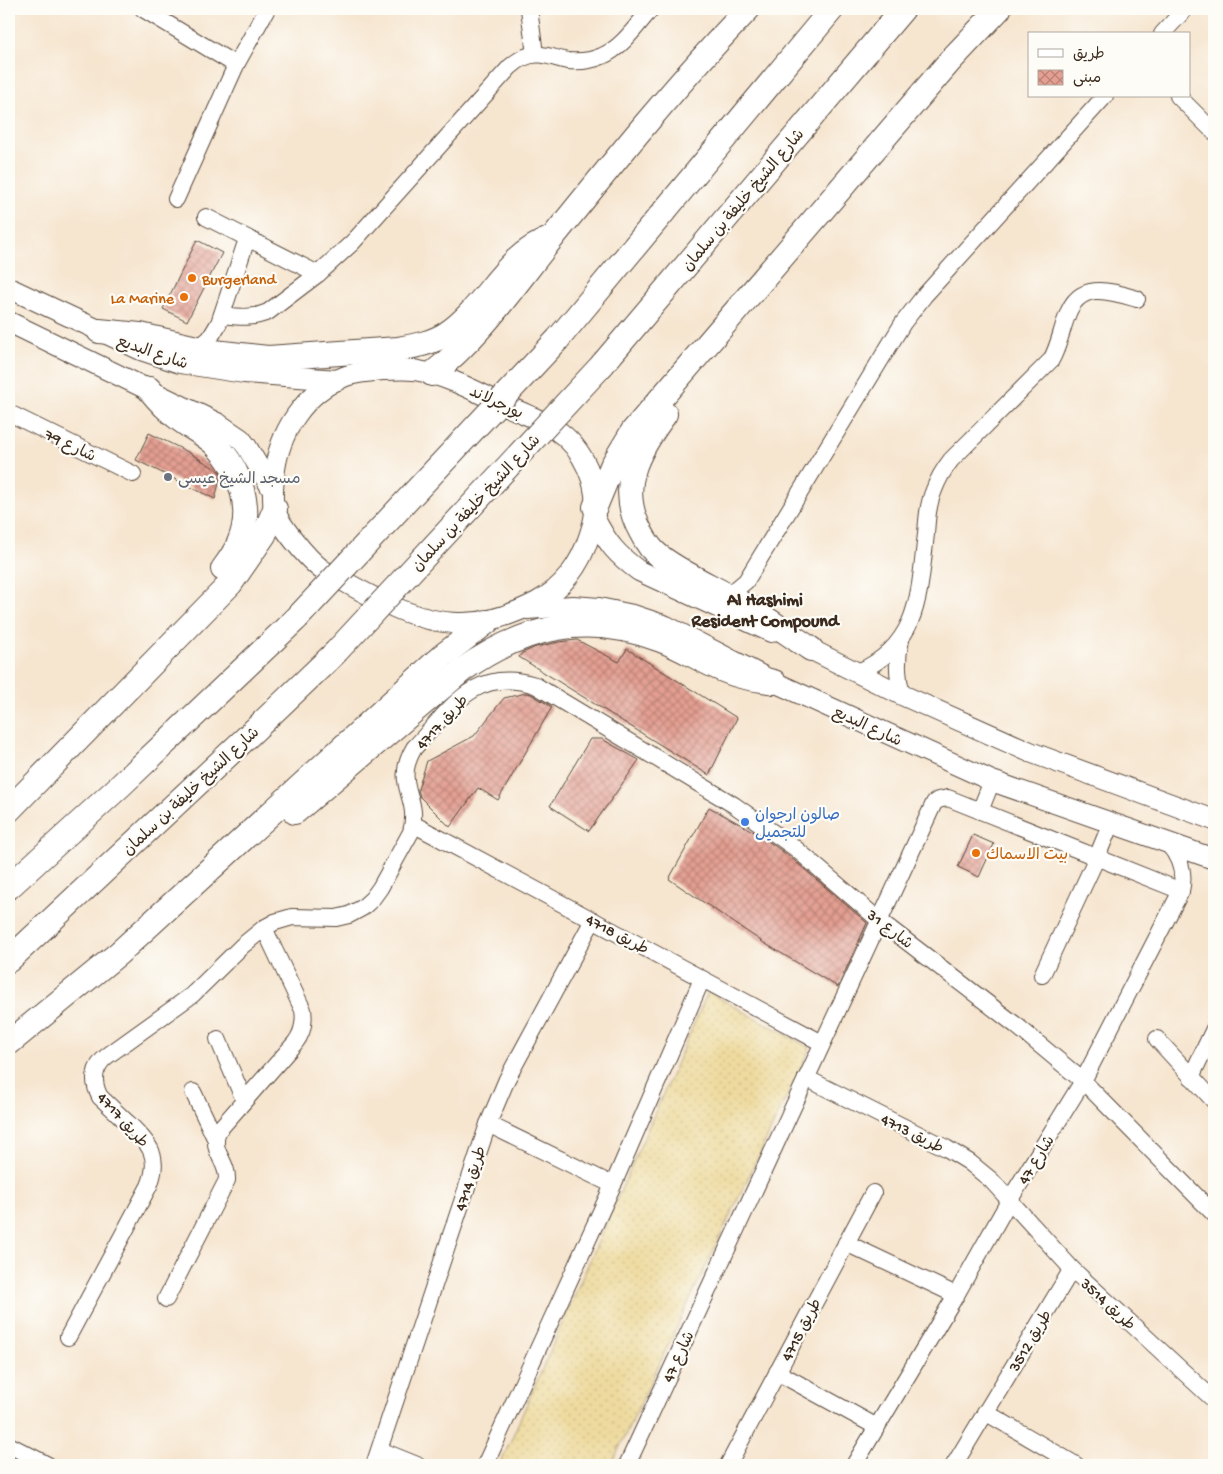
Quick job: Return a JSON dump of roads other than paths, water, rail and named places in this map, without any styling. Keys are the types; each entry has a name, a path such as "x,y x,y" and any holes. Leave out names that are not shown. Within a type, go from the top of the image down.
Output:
{"highway":[{"path":"432,374 445,364 482,326 654,114 748,9"},
{"path":"9,887 127,779 297,618 558,339 832,9"},
{"name":"شارع الشيخ خليفة بن سلمان","path":"9,960 245,740 335,653 602,365 903,9"},
{"path":"595,513 612,466 633,431 950,61 998,9"},
{"path":"100,331 140,335 197,348 268,358 398,349 423,344 444,336 458,325 515,261 538,243 552,238"},
{"path":"715,335 709,353 640,452 629,488 631,506 636,523 645,541 657,555 678,568 738,594 811,649"},
{"path":"149,389 163,406 214,443 229,460 239,478 244,500 245,521 240,542 229,560 191,610 171,645"},
{"path":"9,810 230,584 264,535 274,500"},
{"path":"9,1043 120,953 442,656 487,622"},
{"path":"248,836 268,829 299,810 461,671 482,656 524,636 570,626 616,628 639,632 663,640 741,676 774,682"}],"main road":[{"name":"شارع البديع","path":"9,288 141,350 180,363 244,373 338,380"},
{"name":"شارع البديع","path":"9,322 219,424 241,439 252,454 274,500"},
{"name":"بورجرلاند","path":"382,370 411,370 432,374 453,381 554,428 569,440 582,456 593,487 595,513 585,550 568,578 542,599 522,610 487,622 458,624 434,620 400,610 321,569 301,550 287,531 274,500 278,452 289,426 306,402 321,390 348,375 382,370"},
{"path":"595,513 607,542 620,557 639,571 811,649 902,695 1030,752 1214,820"},
{"name":"شارع البديع","path":"522,610 573,606 599,608 633,615 666,626 774,682 992,781 1214,860"}],"street":[{"path":"143,9 236,65"},
{"path":"176,199 236,65 267,9"},
{"path":"529,9 536,54"},
{"path":"221,319 260,316 318,274 353,242 510,67 522,58 536,54 549,55 567,61 585,61 602,56 617,46 652,9"},
{"path":"1164,32 1185,9"},
{"path":"738,594 903,323 929,289 1103,98"},
{"path":"1181,98 1211,121"},
{"path":"206,217 318,274"},
{"path":"197,348 210,338 221,319 247,239"},
{"path":"858,672 872,666 894,649 912,620 918,600 929,506 941,474 951,460 1051,360 1059,344 1067,314 1072,304 1080,297 1089,292 1100,290 1137,299"},
{"path":"221,319 226,341 239,355"},
{"name":"شارع 79","path":"9,413 133,474"},
{"path":"902,638 897,663 902,695"},
{"name":"طريق 4717","path":"68,1337 149,1186 154,1167 154,1157 145,1140 96,1091 94,1077 99,1064 192,995 242,946 274,922 292,917 336,918 349,915 362,908 380,888 411,832 413,806 404,779 405,768 414,748 460,698 471,690 489,682 509,679 535,685"},
{"name":"شارع 31","path":"535,685 702,785 795,848 880,921 1017,1026 1083,1082 1214,1214"},
{"path":"980,811 992,781"},
{"name":"شارع 47","path":"627,1465 934,803 948,798 1181,892"},
{"path":"1042,975 1111,823"},
{"name":"طريق 4718","path":"413,824 822,1043"},
{"name":"شارع 47","path":"854,1465 956,1295 1009,1201 1083,1082 1181,892 1183,883 1182,866 1169,845"},
{"name":"طريق 4714","path":"417,1465 377,1458 488,1124 515,1062 593,920"},
{"path":"215,1138 221,1126 295,1044 304,1024 303,1010 264,928"},
{"path":"484,1465 613,1185 702,979"},
{"path":"1191,1077 1214,1030"},
{"path":"218,1039 244,1100"},
{"path":"1157,1039 1214,1101"},
{"name":"طريق 4713","path":"806,1078 946,1148 969,1162 991,1180 1009,1201"},
{"path":"166,1299 226,1185 228,1175 216,1151 215,1138 193,1092"},
{"path":"488,1124 613,1185"},
{"name":"طريق 4715","path":"728,1465 873,1193"},
{"name":"طريق 3514","path":"1009,1201 1072,1269 1214,1400"},
{"path":"846,1243 956,1295"},
{"name":"طريق 3512","path":"954,1465 1072,1269"},
{"path":"778,1372 877,1427"},
{"path":"985,1412 1076,1465"},
{"path":"9,1445 48,1465"}],"place":[{"name":"Burgerland","path":"192,278"},
{"name":"La Marine","path":"184,297"},
{"name":"مسجد الشيخ عيسى","path":"168,477"},
{"name":"صالون ارجوان للتجميل","path":"745,822"},
{"name":"بيت الاسماك","path":"976,853"}],"district":[{"name":"Al Hashimi Resident Compound","path":"765,609"}]}
